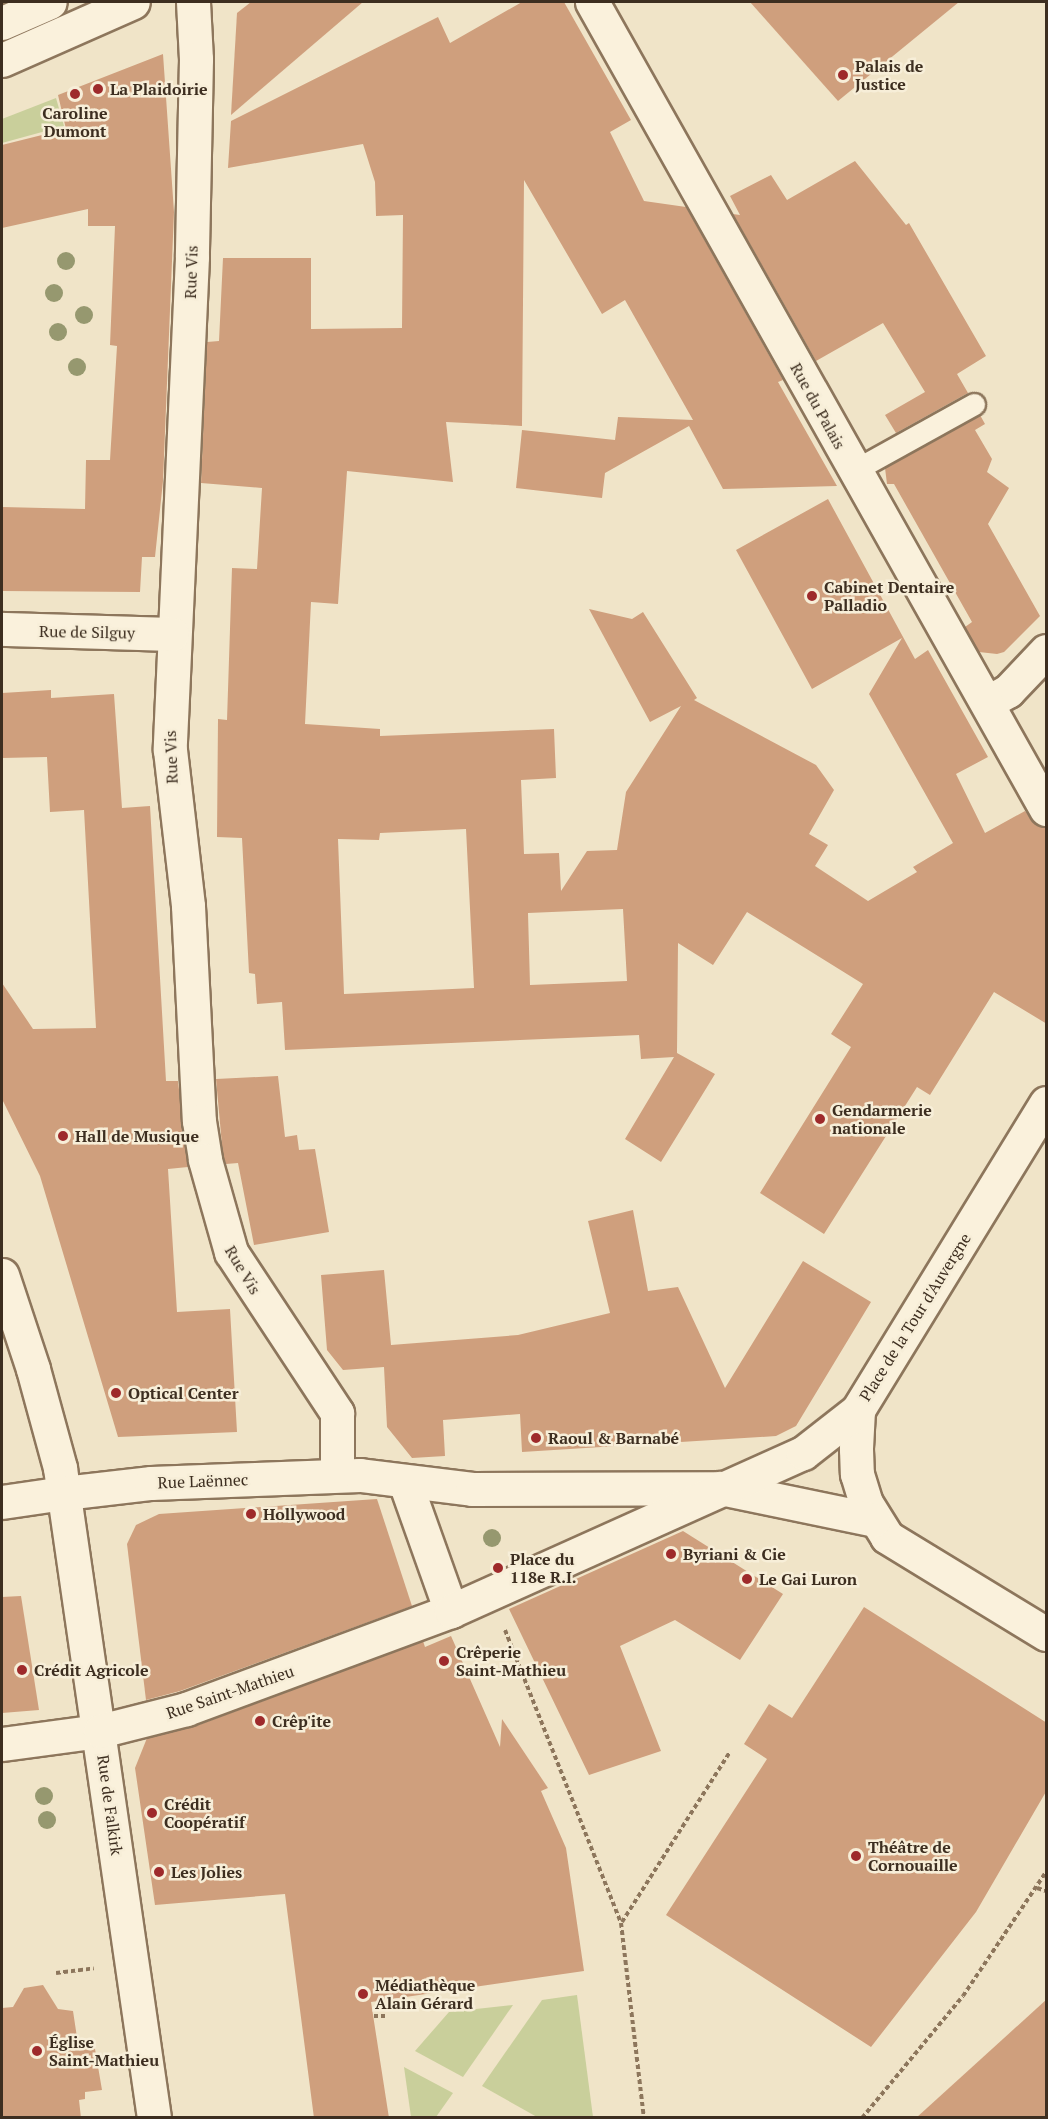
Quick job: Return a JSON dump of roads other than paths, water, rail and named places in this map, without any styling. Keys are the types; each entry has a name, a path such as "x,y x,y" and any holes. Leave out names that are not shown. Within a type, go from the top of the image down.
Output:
{"street":[{"path":"2,23 50,2"},
{"path":"2,60 133,2"},
{"name":"Rue Vis","path":"193,2 196,59 192,257 172,634 172,787 188,906 197,1095 205,1160 231,1252 338,1413 336,1475"},
{"name":"Rue du Palais","path":"592,2 1047,809"},
{"name":"Rue de Silguy","path":"2,629 172,634"},
{"path":"987,702 1008,691 1047,651"},
{"name":"Place de la Tour d'Auvergne","path":"1047,1103 858,1410 857,1474 874,1520 900,1547 1047,1634"},
{"name":"Rue de Falkirk","path":"2,1275 40,1392 64,1493 154,2118"},
{"path":"858,1410 803,1454 720,1488 451,1611 405,1482 472,1489 720,1488 874,1520"},
{"name":"Rue Laënnec","path":"2,1502 114,1485 336,1475 405,1482"},
{"name":"Rue Saint-Mathieu","path":"2,1744 100,1731 186,1709 451,1611"}],"lane":[{"path":"855,470 974,404"}],"place":[{"name":"Palais de Justice","path":"843,75"},
{"name":"La Plaidoirie","path":"98,89"},
{"name":"Caroline Dumont","path":"75,94"},
{"name":"Cabinet Dentaire Palladio","path":"812,596"},
{"name":"Gendarmerie nationale","path":"820,1119"},
{"name":"Hall de Musique","path":"63,1136"},
{"name":"Optical Center","path":"116,1393"},
{"name":"Raoul & Barnabé","path":"536,1438"},
{"name":"Hollywood","path":"251,1514"},
{"name":"Byriani & Cie","path":"671,1554"},
{"name":"Place du 118e R.I.","path":"498,1568"},
{"name":"Le Gai Luron","path":"747,1579"},
{"name":"Crêperie Saint-Mathieu","path":"444,1661"},
{"name":"Crédit Agricole","path":"22,1670"},
{"name":"Crêp'ite","path":"260,1721"},
{"name":"Crédit Coopératif","path":"152,1813"},
{"name":"Théâtre de Cornouaille","path":"856,1856"},
{"name":"Les Jolies","path":"159,1872"},
{"name":"Médiathèque Alain Gérard","path":"363,1994"},
{"name":"Église Saint-Mathieu","path":"37,2051"}]}
